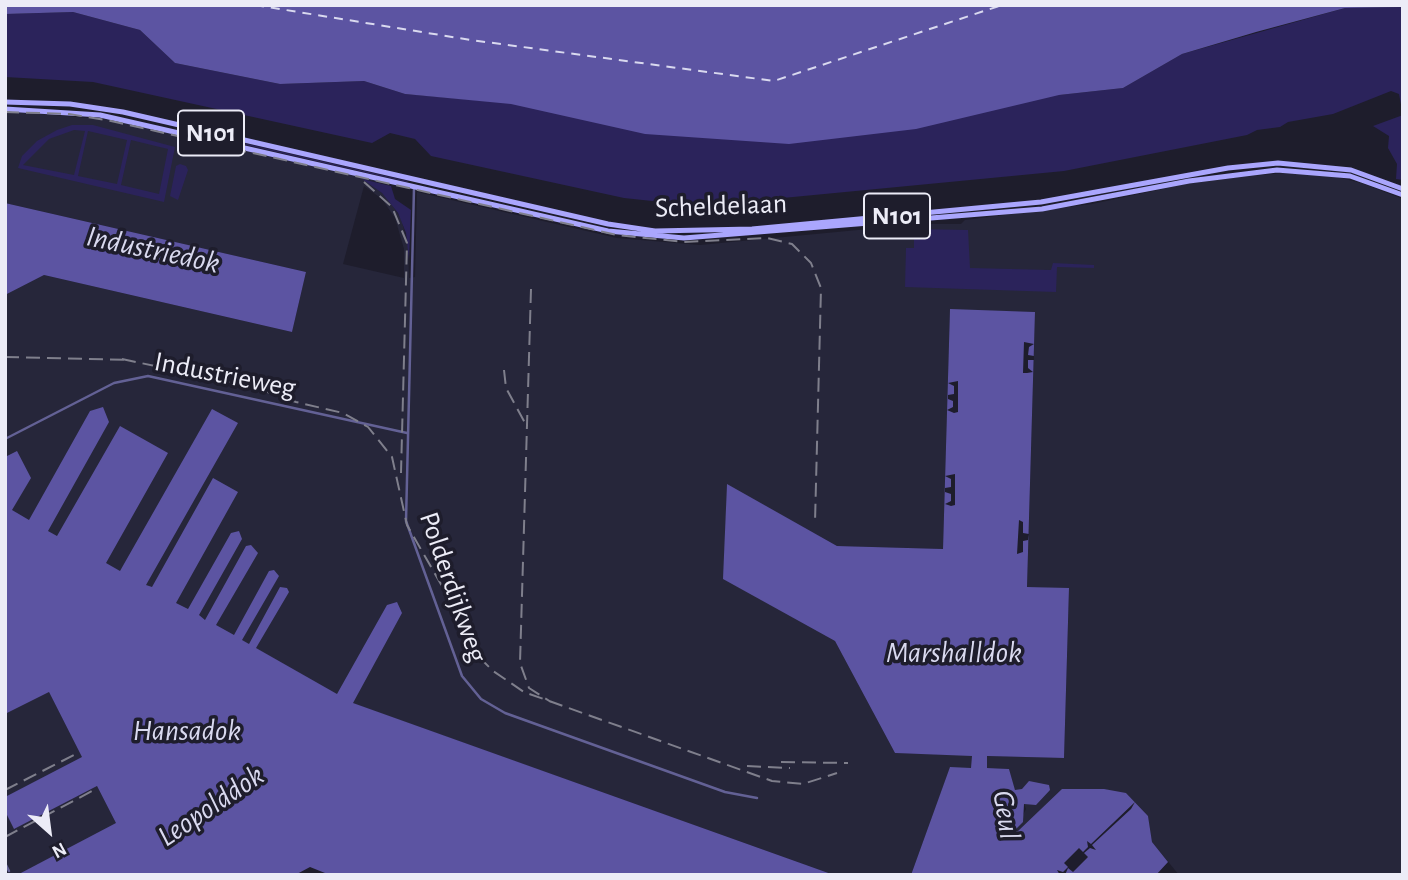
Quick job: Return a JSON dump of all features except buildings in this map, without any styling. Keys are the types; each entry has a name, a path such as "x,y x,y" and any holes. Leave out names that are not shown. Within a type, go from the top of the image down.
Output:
{"main road":[{"name":"Scheldelaan","path":"5,102 70,104 123,112 415,184"},
{"path":"67,111 70,104"},
{"name":"Scheldelaan","path":"5,109 67,111 112,117 521,207 654,231 752,232 846,223 1101,195 1188,178 1277,170 1364,176 1403,189"},
{"name":"Scheldelaan","path":"1364,176 1403,195"}],"street":[{"name":"Polderdijkweg","path":"415,184 405,521 429,594 462,676 488,705 725,792 757,797"},
{"name":"Industrieweg","path":"5,439 114,383 148,376 407,433"},
{"path":"5,863 9,871"}],"shaded area":[{"path":"1403,7 1403,115 1399,94 1391,91 1333,114 1288,122 1280,127 1064,171 741,202 718,208 624,198 431,156 415,139 390,133 372,143 93,82 5,77 5,14 73,12 140,30 175,63 280,84 364,81 405,94 511,103 1059,95 1123,88 1182,54 1345,8"},
{"path":"5,111 113,120 407,187 365,180 387,197 401,219 408,244 409,278 415,277 417,192 617,238 700,245 921,224 961,224 965,220 1092,204 1200,181 1283,173 1333,176 1403,199 1403,875 1179,875 1152,842 1148,816 1126,793 1017,833 1015,831 1026,809 1019,790 1015,790 1009,769 987,768 987,756 1064,758 1069,589 1027,587 1035,312 950,310 943,549 837,546 727,485 724,579 835,641 895,753 972,755 972,768 950,768 911,875 834,875 352,703 12,511 17,452 5,457 5,295 44,275 292,332 306,272 5,203","holes":["364,186 382,199 395,218 404,249 404,278 343,264"]},
{"path":"1403,115 1403,180 1396,179 1397,164 1388,148 1389,136 1373,126"},
{"path":"72,125 93,125 175,147 164,202 18,168 22,156 37,141","holes":["74,130 85,131 74,175 23,165 49,139","88,131 127,140 117,184 78,176","131,140 168,149 159,194 121,185"]},
{"path":"185,131 209,135 408,181 407,182"},
{"path":"180,164 188,170 178,200 170,196 176,166"},
{"path":"362,179 391,186 395,199 411,210 409,260 406,233 398,213 382,193"},
{"path":"914,229 968,230 970,268 1051,270 1053,263 1094,265 1094,268 1057,267 1056,292 905,287 906,248 914,248"},
{"path":"49,692 83,758 5,797 5,714"},
{"path":"97,786 117,824 17,875 5,875 5,811 15,828"}],"water":[{"path":"5,5 1403,7 1345,8 1256,32 1182,54 1123,88 1059,95 916,129 789,144 645,134 511,104 405,94 364,81 280,84 175,63 140,30 73,12 5,14"},
{"name":"Industriedok","path":"5,203 306,272 292,332 44,275 5,295"},
{"name":"Marshalldok","path":"950,309 1035,312 1027,587 1069,588 1064,758 987,756 987,768 1009,769 1015,790 1022,789 1029,781 1049,785 1050,790 1036,805 1024,804 1023,822 1015,830 1017,832 1062,789 1104,789 1126,793 1148,816 1152,842 1168,862 1156,875 911,875 950,767 971,768 972,756 895,753 835,641 723,579 727,484 837,546 943,549"},
{"name":"Hansadok","path":"103,407 109,422 48,531 57,536 120,426 168,453 106,563 120,571 212,409 238,423 146,585 152,587 213,478 238,492 176,603 188,609 231,533 239,531 242,539 199,615 205,620 246,546 251,545 258,553 216,625 234,635 269,571 274,570 279,576 242,640 249,644 280,587 287,588 289,592 256,648 337,694 387,605 397,602 402,613 353,703 834,875 330,875 310,867 295,875 17,875 116,823 97,786 14,829 5,811 5,797 82,757 49,692 5,714 5,457 17,451 31,478 12,510 29,520 90,411"}],"pier":[{"path":"1024,342 1034,344 1029,347 1028,355 1034,356 1034,360 1028,360 1028,368 1033,372 1023,373"},
{"path":"958,381 958,412 954,413 947,410 953,407 953,401 948,399 948,395 954,394 954,386 948,383"},
{"path":"955,474 955,505 951,506 945,504 951,501 951,494 945,492 945,488 951,487 951,479 945,476"},
{"path":"1019,520 1023,522 1023,533 1029,534 1028,540 1023,541 1023,552 1017,554"},
{"path":"1135,802 1131,809 1092,845 1096,850 1090,848 1084,853 1088,857 1073,872 1068,868 1065,875 1060,875 1057,870 1063,872 1068,867 1064,863 1079,848 1083,852 1088,847 1087,841 1091,844"}],"ferry route":[{"path":"255,5 471,40 774,81 1002,5"}],"railway":[{"path":"5,112 69,114 111,121 617,235 684,242 767,238 792,244 811,263 821,288 815,522"},
{"path":"364,182 392,207 407,243 401,473"},
{"path":"531,289 520,663 529,688 551,702"},
{"path":"5,357 131,360"},
{"path":"122,359 253,387 296,402 343,413 368,427 392,457 407,525 446,593"},
{"path":"504,370 506,388 525,423"},
{"path":"479,657 493,671 524,692 772,781 803,784 837,773"},
{"path":"5,790 76,754"},
{"path":"781,762 848,763"},
{"path":"747,766 790,768"},
{"path":"5,837 94,790"}],"water label":[{"name":"Leopolddok","path":"211,806"},
{"name":"Geul","path":"1006,815"}]}
